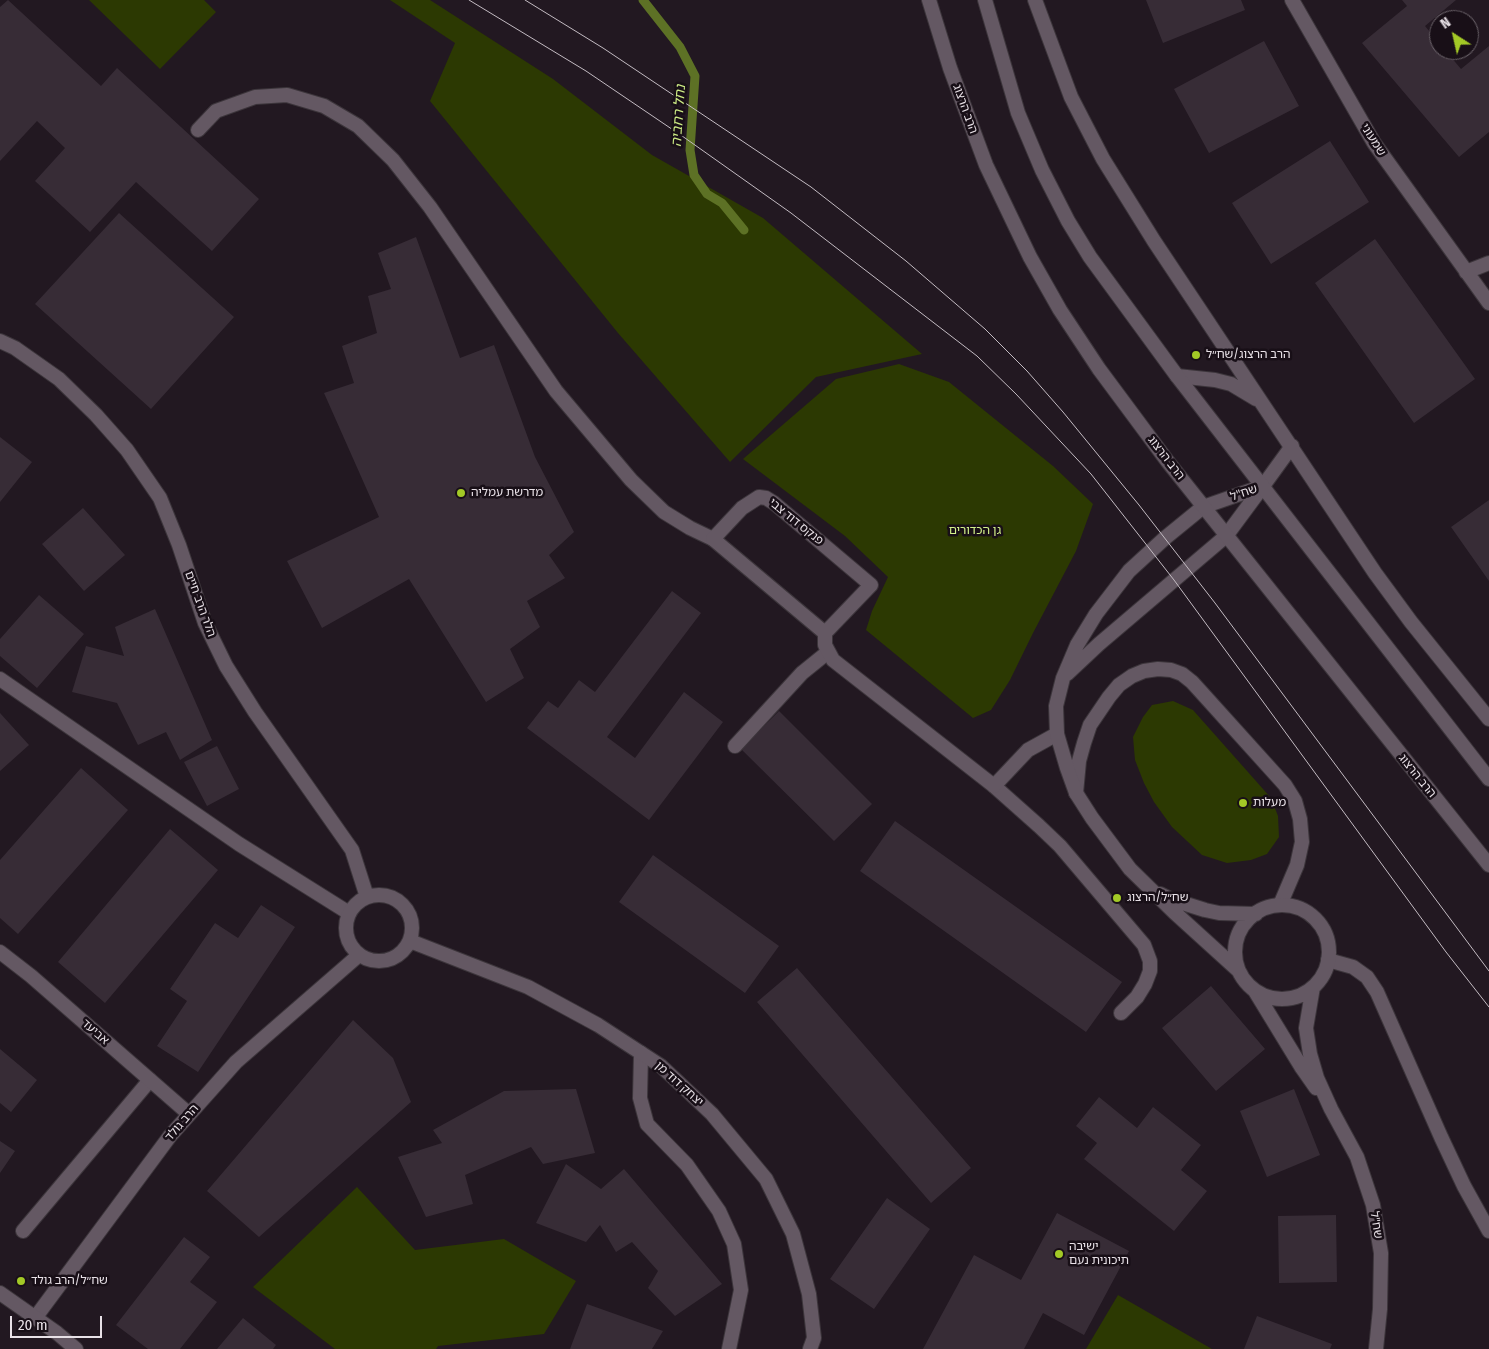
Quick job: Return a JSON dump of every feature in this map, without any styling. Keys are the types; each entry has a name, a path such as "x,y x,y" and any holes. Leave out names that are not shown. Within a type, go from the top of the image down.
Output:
{"street":[{"name":"הרב הרצוג","path":"929,0 967,119 994,182 1030,257 1060,310 1099,369 1203,507 1489,865"},
{"path":"985,0 1018,113 1046,178 1068,221 1090,257 1177,376 1489,779"},
{"path":"1035,0 1071,97 1103,159 1154,241 1292,446 1347,532 1411,622 1489,719"},
{"name":"שמעוני","path":"1292,0 1374,143 1489,304"},
{"path":"198,130 216,110 255,97 288,95 324,106 358,126 393,160 430,207 556,390 631,480 664,512 713,539 826,633 825,645 833,660 994,786 1060,846 1144,945 1150,961 1150,970 1145,984 1137,997 1121,1013"},
{"path":"1466,272 1489,263"},
{"name":"הלר הרב חיים","path":"0,341 15,348 59,379 96,414 126,450 160,498 205,624 226,666 255,712 352,850 367,897"},
{"path":"1177,376 1215,380 1231,384 1263,404"},
{"path":"1262,486 1292,446"},
{"name":"שח\"ל","path":"1239,971 1148,888 1109,843 1076,793 1058,734 1056,706 1063,678 1077,644 1113,590 1129,571 1203,507 1262,486"},
{"name":"שח\"ל","path":"1063,678 1099,644 1226,536 1262,486"},
{"name":"פנקס דוד צבי","path":"713,539 742,508 752,501 759,497 766,498 774,503 871,585 826,633"},
{"path":"735,746 802,673 828,652"},
{"path":"1076,793 1079,761 1084,743 1090,725 1108,696 1126,680 1144,671 1171,670 1182,674 1192,682 1285,785 1295,801 1301,824 1302,842 1297,864 1280,905"},
{"path":"0,679 239,844 349,913"},
{"path":"994,786 1028,750 1058,734"},
{"name":"שח\"ל","path":"1148,888 1170,899 1205,910 1219,913 1256,914"},
{"path":"378,895 390,897 400,902 411,918 412,930 410,941 402,953 392,959 381,962 369,961 358,955 350,947 345,925 349,913 357,903 367,897 378,895"},
{"path":"1280,905 1293,907 1315,919 1323,929 1328,941 1328,960 1321,978 1303,994 1284,999 1266,997 1255,991 1245,982 1235,958 1235,945 1242,927 1256,914 1267,908 1280,905"},
{"name":"יצחק דוד מן","path":"410,941 528,987 598,1025 661,1066 712,1114 766,1179 793,1234 809,1294 814,1338 810,1349"},
{"name":"אביעד","path":"0,952 31,976 190,1114"},
{"name":"הרב גולד","path":"35,1318 170,1136 236,1062 358,955"},
{"path":"1328,960 1354,967 1367,978 1377,992 1441,1137 1464,1186 1489,1231"},
{"name":"שח\"ל","path":"1313,987 1306,1028 1310,1054 1317,1078 1331,1109 1357,1157 1373,1205 1381,1253 1380,1309 1376,1349"},
{"name":"שח\"ל","path":"1255,991 1302,1068 1331,1109"},
{"path":"641,1053 640,1098 647,1124 687,1165 719,1211 734,1244 741,1290 729,1349"},
{"path":"23,1231 150,1080"},
{"path":"0,1293 76,1349"}],"green space":[{"path":"89,0 204,0 216,12 160,69"},
{"path":"390,0 430,0 553,79 652,155 763,218 922,354 816,377 730,462 618,333 430,101 455,43"},
{"name":"גן הכדורים","path":"899,364 949,382 1053,466 1093,504 1076,551 1010,680 991,710 973,718 866,630 872,611 888,577 845,536 743,459 836,379"},
{"path":"1173,701 1193,710 1271,798 1278,816 1279,837 1267,854 1251,860 1227,863 1202,855 1172,827 1154,802 1135,760 1133,737 1143,717 1152,705"},
{"path":"357,1187 415,1250 504,1239 576,1281 544,1334 438,1346 436,1349 335,1349 253,1287"},
{"path":"1118,1295 1212,1349 1086,1349"}],"building":[{"path":"8,0 101,86 117,68 259,199 212,251 136,182 90,232 35,181 65,148 37,121 0,161 0,7"},
{"path":"1146,0 1241,0 1245,10 1163,43"},
{"path":"1402,0 1456,0 1444,10 1429,10 1429,23 1425,26 1429,31 1429,60 1453,60 1461,69 1472,60 1479,60 1479,54 1489,46 1489,132 1459,157 1362,43 1407,6"},
{"path":"1264,41 1299,106 1209,153 1174,89"},
{"path":"1330,141 1369,202 1271,264 1232,203"},
{"path":"119,213 234,317 151,409 35,304"},
{"name":"מדרשת עמליה","path":"416,237 460,358 494,345 535,457 574,532 549,555 565,578 527,601 540,627 510,649 524,678 486,702 409,579 322,628 287,561 379,517 324,393 354,383 342,346 377,333 368,296 391,289 378,253"},
{"path":"1375,239 1475,379 1414,423 1315,283"},
{"path":"0,437 32,462 0,502"},
{"path":"1489,500 1489,581 1451,527"},
{"path":"83,508 125,555 84,591 42,544"},
{"path":"672,591 701,613 607,737 635,758 684,692 723,722 649,820 527,728 548,701 558,708 579,680 595,692"},
{"path":"39,595 84,634 37,688 0,656 0,639"},
{"path":"155,609 212,740 180,760 166,732 138,745 117,703 72,692 86,646 124,656 115,627"},
{"path":"779,711 872,804 834,841 741,749"},
{"path":"0,713 29,745 0,771"},
{"path":"217,746 239,789 207,806 184,762"},
{"path":"81,768 128,810 18,934 0,918 0,860"},
{"path":"895,821 1122,982 1086,1032 860,871"},
{"path":"170,829 218,870 105,1003 58,962"},
{"path":"653,855 779,946 745,993 619,902"},
{"path":"261,905 295,927 198,1072 157,1046 187,1001 170,989 215,923 238,938"},
{"path":"797,968 971,1168 931,1203 757,1002"},
{"path":"1211,986 1265,1049 1216,1091 1162,1028"},
{"path":"353,1020 393,1058 411,1102 259,1237 207,1191"},
{"path":"0,1049 37,1080 11,1112 0,1103"},
{"path":"576,1089 595,1153 543,1164 531,1147 465,1175 473,1204 426,1217 398,1157 442,1143 433,1130 504,1091"},
{"path":"1294,1089 1320,1155 1267,1177 1240,1111"},
{"path":"1099,1097 1137,1128 1153,1107 1201,1145 1181,1170 1207,1191 1174,1231 1084,1159 1097,1143 1076,1126"},
{"path":"0,1141 15,1151 0,1173"},
{"path":"566,1164 601,1189 624,1169 722,1284 675,1316 648,1288 658,1271 632,1242 616,1252 600,1225 586,1242 536,1223"},
{"path":"887,1198 930,1229 874,1309 830,1279"},
{"path":"1057,1213 1129,1251 1084,1335 1043,1313 1024,1349 923,1349 974,1255 1021,1280"},
{"path":"1336,1215 1337,1282 1279,1283 1278,1216"},
{"path":"184,1237 210,1257 190,1282 217,1302 180,1349 148,1349 116,1325"},
{"path":"587,1304 663,1331 652,1349 570,1349"},
{"path":"1257,1316 1332,1344 1330,1349 1244,1349"},
{"path":"243,1318 276,1345 273,1349 217,1349"}],"waterway":[{"name":"נחל רחביה","path":"643,0 680,47 695,76 690,150 694,175 707,194 722,203 744,230"}],"tram line":[{"path":"469,0 586,71 791,213 977,356 1016,394 1091,474 1174,580 1446,952 1489,1007"},
{"path":"525,0 603,48 811,187 906,261 985,329 1027,371 1139,505 1215,603 1489,971"}],"place":[{"name":"הרב הרצוג/שח״ל","path":"1196,355"},
{"name":"מדרשת עמליה","path":"461,493"},
{"name":"מעלות","path":"1243,803"},
{"name":"שח״ל/הרצוג","path":"1117,898"},
{"name":"ישיבה תיכונית נעם","path":"1059,1254"},
{"name":"שח״ל/הרב גולד","path":"21,1281"}]}
